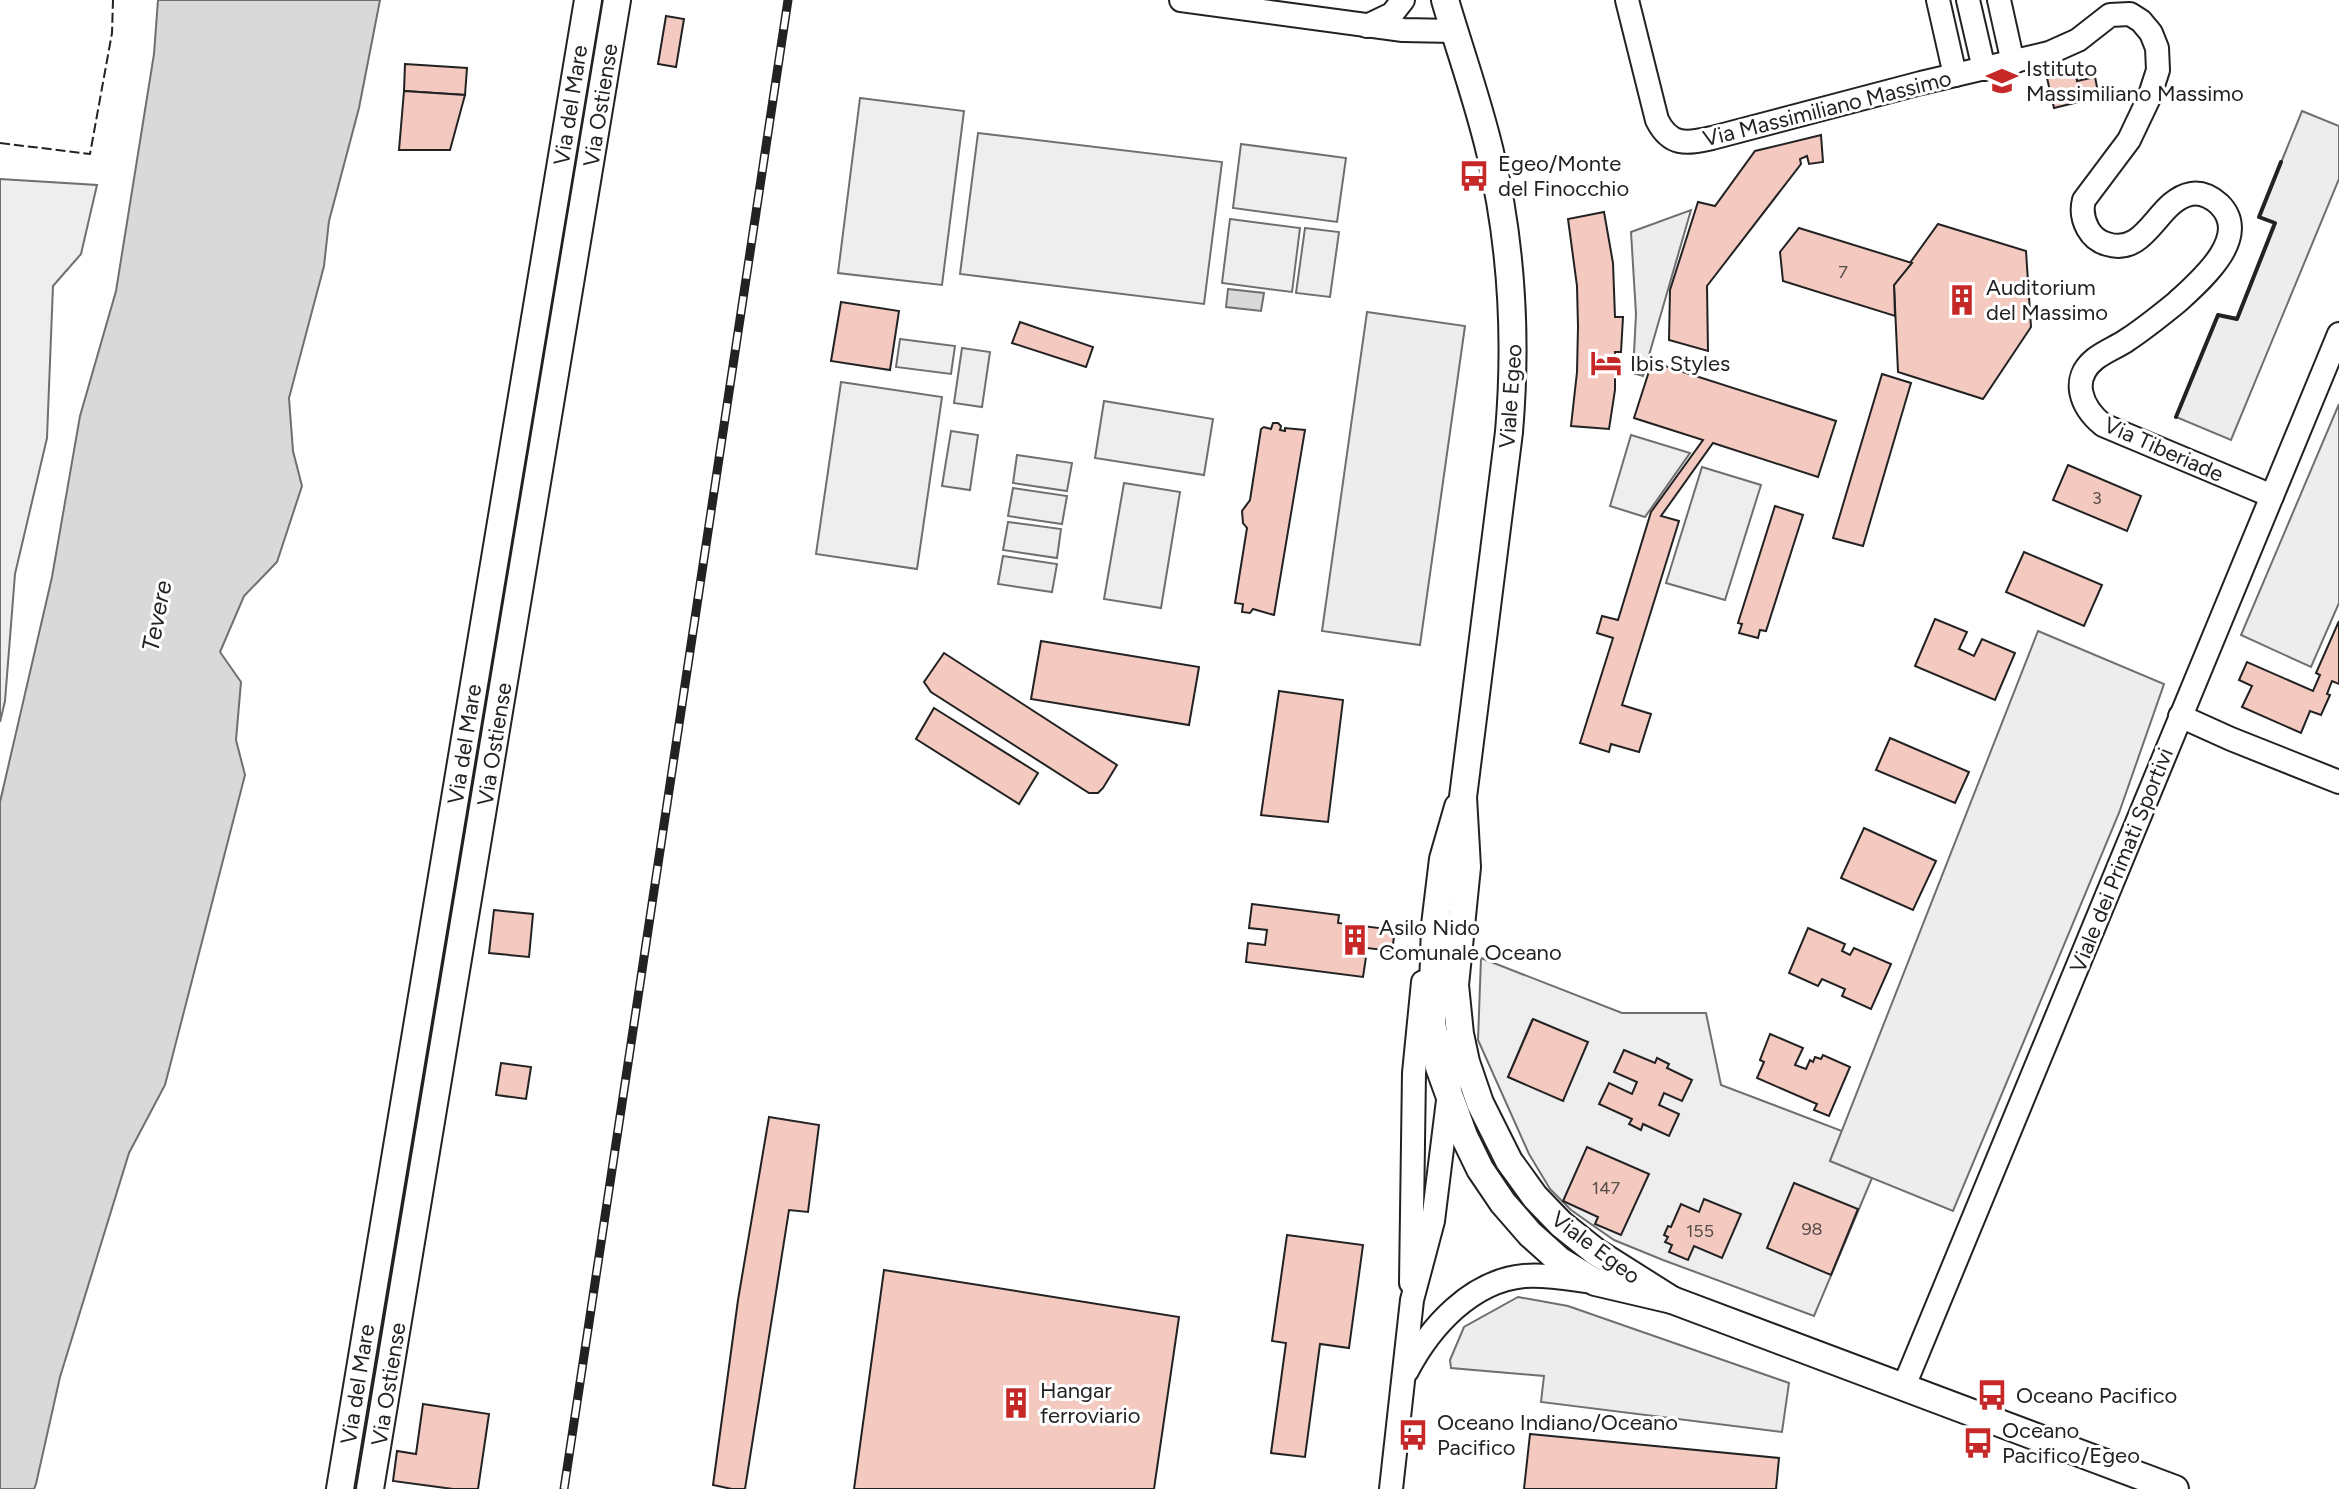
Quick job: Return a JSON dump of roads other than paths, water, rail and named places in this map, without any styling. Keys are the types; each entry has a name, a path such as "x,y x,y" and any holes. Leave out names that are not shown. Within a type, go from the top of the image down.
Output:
{"main road":[{"name":"Via del Mare","path":"340,1489 588,0"},
{"name":"Via Ostiense","path":"370,1489 617,0"},
{"name":"Viale Egeo","path":"1445,0 1483,125 1499,192 1510,275 1514,358 1509,432 1463,797 1467,867 1456,969 1458,1021 1466,1062 1480,1103 1509,1161 1543,1206 1608,1261 1672,1300"},
{"name":"Viale Egeo","path":"1463,797 1443,859 1433,938 1432,1030 1437,1057 1475,1160 1503,1203 1550,1252 1595,1282 1672,1300 2175,1489"}],"street":[{"path":"1181,0 1367,26 1454,31"},
{"path":"1367,26 1392,14 1403,0"},
{"name":"Via Massimiliano Massimo","path":"1627,0 1654,111 1661,127 1670,137 1684,142 1699,141 1984,69"},
{"path":"1938,0 1955,75"},
{"path":"1968,0 1984,69"},
{"path":"1999,0 2013,63"},
{"name":"Via Tiberiade","path":"1984,69 2070,45 2114,14 2125,13 2145,24 2159,56 2158,70 2129,140 2088,193 2083,207 2086,227 2104,243 2115,246 2132,243 2174,202 2186,195 2197,194 2208,196 2223,208 2230,223 2230,235 2219,257 2182,297 2156,319 2088,365 2080,380 2081,394 2090,412 2108,428 2272,496"},
{"name":"Viale dei Primati Sportivi","path":"1904,1386 2339,334"},
{"path":"2180,716 2339,782"},
{"path":"1391,1489 1412,1300 1410,1237 1415,1135 1414,1073 1425,966 1433,938"},
{"name":"Viale Egeo","path":"1448,1092 1458,1021"},
{"path":"1415,1135 1422,1115 1436,1097 1448,1092 1480,1103"},
{"path":"1412,1300 1433,1221 1448,1092"},
{"path":"1403,1380 1417,1354 1443,1319 1468,1299 1490,1287 1528,1276 1595,1282"}],"water":[{"name":"Tevere","path":"158,0 380,0 359,108 329,221 324,266 289,398 293,451 302,486 277,562 244,596 220,652 241,682 236,740 245,775 165,1085 129,1153 60,1377 36,1484 34,1489 0,1489 0,802 52,577 80,416 116,291 154,54"},
{"path":"1228,289 1264,293 1261,311 1226,307"}],"railway":[{"path":"564,1489 788,0"}],"place":[{"name":"Istituto Massimiliano Massimo","path":"2002,81"},
{"name":"Egeo/Monte del Finocchio","path":"1474,176"},
{"name":"Auditorium del Massimo","path":"1962,300"},
{"name":"Ibis Styles","path":"1606,363"},
{"name":"Asilo Nido Comunale Oceano","path":"1355,940"},
{"name":"Oceano Pacifico","path":"1992,1395"},
{"name":"Hangar ferroviario","path":"1016,1403"},
{"name":"Oceano Indiano/Oceano Pacifico","path":"1413,1435"},
{"name":"Oceano Pacifico/Egeo","path":"1978,1443"}]}
